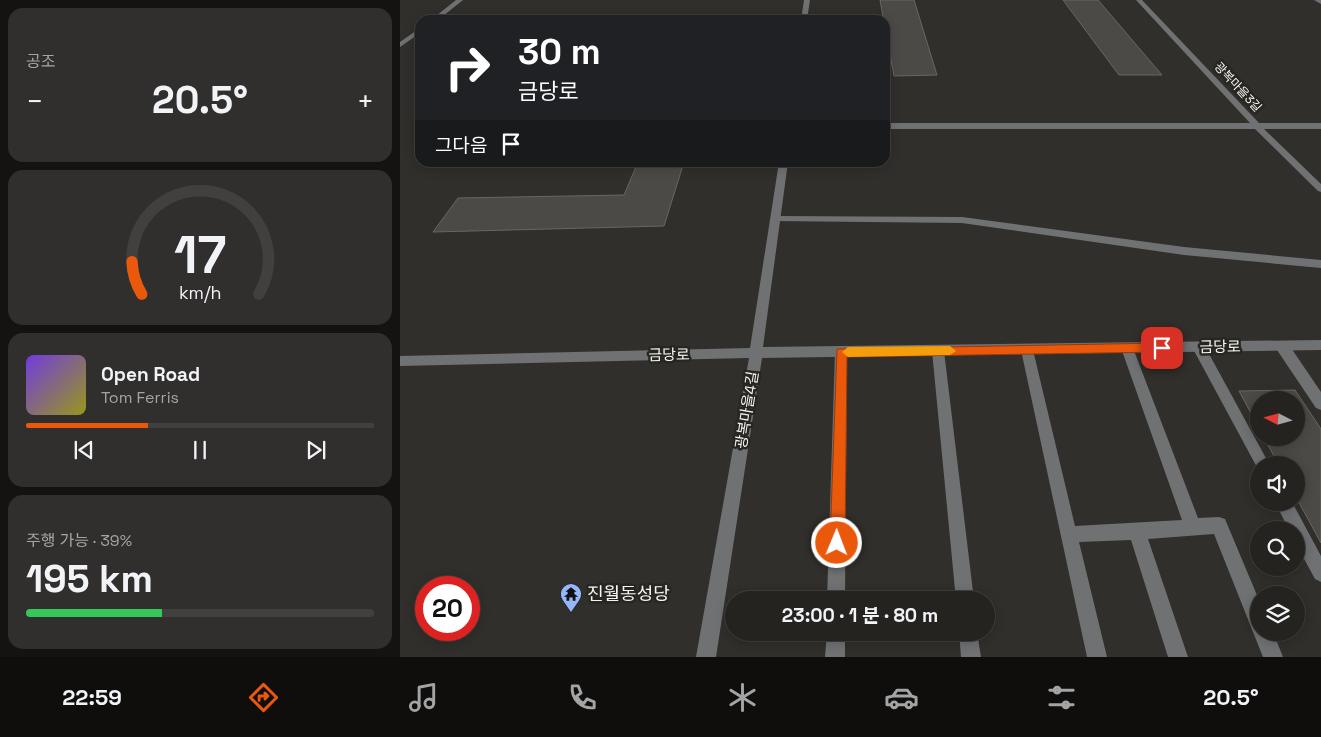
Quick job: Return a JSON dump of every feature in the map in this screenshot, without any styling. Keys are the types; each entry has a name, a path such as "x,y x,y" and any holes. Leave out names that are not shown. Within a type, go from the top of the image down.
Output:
{"street":[{"path":"440,15 460,0"},
{"path":"805,15 807,0"},
{"name":"광복마을3길","path":"1139,0 1257,126 1321,189"},
{"path":"1317,0 1321,2"},
{"path":"400,45 415,34"},
{"path":"890,126 1321,126"},
{"name":"광복마을4길","path":"706,657 756,354 783,167"},
{"path":"776,219 962,220 1184,251 1321,264"},
{"name":"금당로","path":"400,362 841,352 1321,345"},
{"path":"1282,346 1321,404"},
{"path":"1198,347 1257,456"},
{"path":"1127,348 1193,527"},
{"path":"1027,350 1097,657"},
{"path":"938,351 964,591"},
{"path":"836,591 841,352"},
{"path":"1288,511 1321,573"},
{"path":"1070,534 1137,532 1219,525 1250,601"},
{"path":"1137,532 1178,657"},
{"path":"835,657 836,641"},
{"path":"969,641 971,657"},
{"path":"1267,641 1273,657"}],"building":[{"path":"880,0 914,0 937,75 894,76 890,54 890,15 883,15"},
{"path":"1063,0 1098,0 1162,75 1119,75"},
{"path":"636,167 682,167 664,226 433,232 458,198 624,195"},
{"path":"1295,390 1296,391 1250,391 1250,411 1239,391"},
{"path":"1305,405 1321,429 1321,543 1304,511 1305,456 1274,456 1268,446 1305,446"}],"slow traffic":[{"path":"848,352 950,351"}],"place":[{"name":"진월동성당","path":"571,613"}],"route":[{"path":"837,543 841,352 1162,348"}]}
